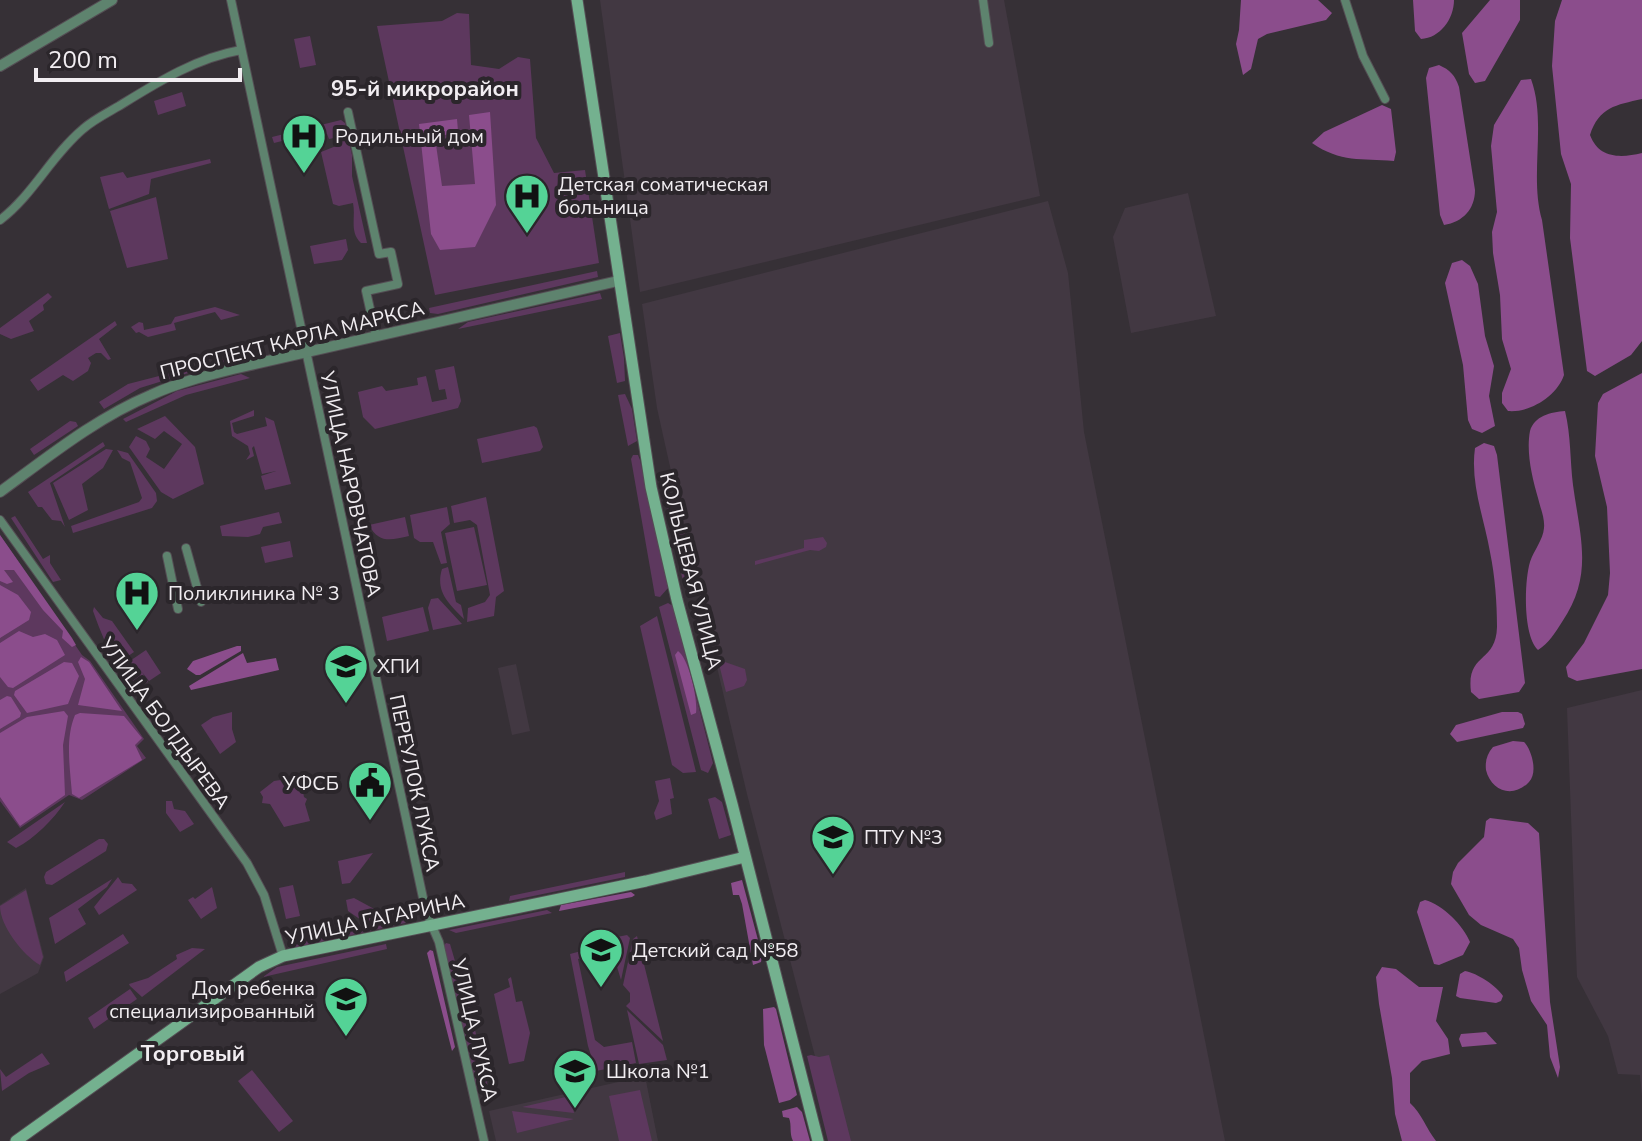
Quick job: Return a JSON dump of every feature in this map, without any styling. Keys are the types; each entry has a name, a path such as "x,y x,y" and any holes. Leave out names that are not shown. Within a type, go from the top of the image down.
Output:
{"main road":[{"name":"КОЛЬЦЕВАЯ УЛИЦА","path":"577,0 651,487 677,600 818,1141"},
{"name":"УЛИЦА ГАГАРИНА","path":"16,1141 259,967 283,956 745,857"}],"street":[{"path":"0,66 112,0"},
{"name":"УЛИЦА НАРОВЧАТОВА","path":"231,0 369,646"},
{"path":"983,0 989,43"},
{"path":"1345,0 1363,56 1385,99"},
{"path":"0,220 21,202 43,172 83,129 159,80 206,59 241,50"},
{"path":"348,112 379,254 391,252 398,284 366,291 376,336"},
{"name":"ПРОСПЕКТ КАРЛА МАРКСА","path":"0,492 79,436 148,396 198,378 618,281"},
{"name":"УЛИЦА БОЛДЫРЕВА","path":"0,520 247,863 264,895 283,956"},
{"path":"186,548 201,602"},
{"path":"167,556 178,609"},
{"name":"ПЕРЕУЛОК ЛУКСА","path":"369,646 426,912 432,926"},
{"name":"УЛИЦА ЛУКСА","path":"432,926 439,942 484,1141"}],"shaded area":[{"path":"600,0 1004,0 1040,196 640,292"},
{"path":"1241,0 1318,0 1332,13 1326,20 1258,39 1251,69 1243,75 1236,44"},
{"path":"1413,0 1454,0 1452,14 1440,31 1421,39 1415,31"},
{"path":"1490,0 1520,0 1520,20 1485,81 1475,83 1469,74 1462,33"},
{"path":"1562,0 1642,0 1642,99 1616,106 1604,113 1590,135 1605,153 1626,156 1642,153 1642,341 1631,355 1595,376 1587,371 1570,238 1571,184 1561,154 1552,66 1555,21"},
{"path":"457,13 469,14 471,65 499,69 518,57 530,59 536,138 554,173 585,170 599,263 435,295 377,26 442,21"},
{"path":"310,36 316,65 300,68 294,39"},
{"path":"1439,65 1452,73 1459,87 1475,190 1467,214 1444,225 1440,215 1426,78 1429,68"},
{"path":"1531,79 1538,113 1538,203 1564,375 1555,390 1542,402 1525,409 1508,411 1502,403 1502,393 1511,369 1502,339 1500,295 1493,253 1492,232 1497,212 1491,146 1494,125 1521,80"},
{"path":"182,92 186,106 158,115 154,101"},
{"path":"1382,105 1391,109 1396,152 1394,161 1342,157 1312,143 1324,132"},
{"path":"490,112 496,205 475,247 440,250 431,234 419,124 457,119 458,131 435,138 442,186 475,184 469,115"},
{"path":"341,120 345,123 352,155 352,176 367,243 361,243 355,234 353,203 333,204 321,152 336,146 334,138 314,133 274,143 272,137"},
{"path":"210,159 211,163 151,179 149,194 109,209 100,177 123,172 127,178"},
{"path":"1188,193 1216,316 1131,333 1113,237 1125,208"},
{"path":"156,197 168,259 127,268 110,211"},
{"path":"1048,201 1068,273 1084,432 1225,1141 837,1141 747,794 677,498 657,408 642,304"},
{"path":"346,239 348,250 342,260 314,264 310,246"},
{"path":"1462,260 1470,266 1478,284 1485,336 1494,366 1489,396 1495,426 1482,433 1472,429 1468,420 1463,365 1445,283 1452,263"},
{"path":"597,271 598,277 438,314 430,313 429,308"},
{"path":"48,293 52,297 43,305 44,310 29,321 34,331 11,339 0,334 0,328"},
{"path":"600,293 602,299 458,329 468,322"},
{"path":"215,307 240,315 221,320 215,312 174,323 176,330 148,337 136,333 131,327 139,322 143,323 144,330 171,324 175,317"},
{"path":"115,321 117,325 99,339 111,359 96,353 88,358 91,363 88,371 73,381 63,375 38,391 30,380"},
{"path":"620,333 625,381 617,383 608,336"},
{"path":"256,352 140,388 104,409 99,402 128,384"},
{"path":"454,366 461,401 458,408 375,429 363,417 358,392 382,386 386,391 418,385 417,378 426,376 432,402 447,399 445,389 439,390 435,370"},
{"path":"1642,373 1642,669 1577,681 1568,677 1566,667 1584,643 1608,595 1610,573 1607,507 1595,456 1598,403 1603,394"},
{"path":"241,374 250,378 186,395 126,422 123,419 177,391"},
{"path":"625,394 632,409 637,441 628,446 618,395"},
{"path":"254,410 254,416 232,423 234,432 237,434 267,426 265,417 274,421 291,484 265,490 261,476 276,471 262,474 254,446 254,456 246,460 250,454 248,446 232,436 230,421"},
{"path":"1565,411 1581,539 1581,572 1572,605 1552,638 1538,650 1527,621 1526,595 1530,562 1542,537 1544,524 1529,456 1529,439 1532,426 1539,418"},
{"path":"165,416 195,447 204,484 173,499 161,492 129,447 136,436 146,441 150,449 146,457 164,469 182,444 164,431 155,439 137,429"},
{"path":"70,421 78,426 34,455 30,449"},
{"path":"534,426 543,447 540,451 482,463 477,439"},
{"path":"103,442 105,446 50,483 65,527 61,521 52,520 28,492"},
{"path":"1484,443 1494,446 1497,455 1525,683 1519,692 1479,699 1471,692 1473,670 1492,647 1497,627 1493,570 1474,474 1475,448"},
{"path":"106,449 113,450 103,468 82,484 88,510 69,520 53,483"},
{"path":"117,450 128,453 156,493 157,501 152,508 73,533 71,526 139,502 142,498 130,462 122,458"},
{"path":"633,455 638,455 640,460 668,588 660,597 655,596 631,459"},
{"path":"486,497 504,591 496,597 494,616 467,622 468,608 485,602 490,595 477,525 470,520 454,523 451,506"},
{"path":"666,501 670,512 679,509 695,576 682,577"},
{"path":"447,507 450,524 441,532 447,563 441,564 433,542 420,542 414,538 410,515"},
{"path":"279,512 282,523 263,527 260,534 222,536 220,526"},
{"path":"15,516 43,559 50,555 50,563 61,580 53,582 11,518"},
{"path":"405,517 409,536 381,538 369,525"},
{"path":"474,527 487,585 457,591 445,533"},
{"path":"0,535 144,739 137,746 146,758 82,800 69,795 20,828 0,801"},
{"path":"0,535 76,645 72,647 62,638 63,631 43,610 14,570 4,570 13,582 7,584 0,581"},
{"path":"823,537 826,547 819,551 810,550 755,565 755,561 804,548 804,540"},
{"path":"290,541 293,557 265,563 261,547"},
{"path":"448,567 456,602 461,605 464,619 442,591 442,569"},
{"path":"0,585 18,595 31,612 29,620 0,638"},
{"path":"438,598 462,624 433,630 428,608 431,599"},
{"path":"668,603 673,606 713,763 708,773 701,770 659,607"},
{"path":"94,607 103,618 112,621 134,652 118,663 104,638"},
{"path":"423,607 429,631 387,641 382,617"},
{"path":"657,616 696,772 683,773 672,765 640,626"},
{"path":"19,631 33,637 45,634 57,640 65,655 13,688 8,687 0,677 0,643"},
{"path":"241,646 241,651 200,675 187,669 193,661"},
{"path":"146,650 161,673 149,681 142,672 148,682 143,685 144,694 141,696 121,667"},
{"path":"678,651 686,662 694,689 696,713 691,715 675,655"},
{"path":"243,653 247,663 276,658 279,670 191,690 189,686"},
{"path":"81,657 89,662 122,711 78,705 85,679 78,662"},
{"path":"64,662 72,663 79,676 68,704 27,713 14,695 15,691"},
{"path":"725,662 745,669 747,680 744,686 726,692 719,664"},
{"path":"516,664 530,731 512,735 498,668"},
{"path":"1642,690 1642,1097 1640,1075 1618,1074 1608,1036 1577,977 1567,708"},
{"path":"11,697 21,713 20,717 0,729 0,700"},
{"path":"64,711 68,716 63,745 65,795 20,826 0,797 0,733 27,717"},
{"path":"232,712 236,742 220,754 201,725 213,717"},
{"path":"1502,712 1522,714 1523,728 1457,742 1450,734 1456,725"},
{"path":"75,715 124,716 142,738 135,745 142,760 79,798 72,794 69,754 72,724"},
{"path":"1513,741 1524,742 1527,746 1533,773 1523,787 1510,791 1493,783 1486,764 1493,747"},
{"path":"300,777 310,821 284,827 270,804 262,803 260,792 274,781"},
{"path":"670,778 674,798 670,799 672,814 656,820 654,813 659,801 655,781"},
{"path":"715,797 722,802 731,835 719,839 708,799"},
{"path":"166,801 172,801 174,809 185,811 194,824 180,832 166,813"},
{"path":"65,802 30,839 16,848 7,842"},
{"path":"1490,818 1528,823 1539,833 1550,1002 1560,1067 1558,1078 1550,1057 1547,1025 1531,1001 1519,948 1513,939 1481,925 1469,915 1451,884 1458,863 1484,837 1486,821"},
{"path":"99,839 104,839 108,844 106,851 52,885 46,884 46,872"},
{"path":"373,853 350,883 342,884 338,861"},
{"path":"625,872 625,877 509,901 510,896"},
{"path":"118,877 122,883 132,884 137,890 99,915 94,907"},
{"path":"112,879 107,887 78,909 86,924 55,944 49,918"},
{"path":"742,880 762,955 761,962 753,965 742,904 739,895 733,895 731,883"},
{"path":"293,885 300,916 286,919 279,888"},
{"path":"212,887 217,908 201,919 188,900 195,899"},
{"path":"26,888 44,957 38,973 0,994 0,905"},
{"path":"26,890 43,957 40,965 14,939 1,914 0,906"},
{"path":"631,892 635,895 632,897 559,911 561,905"},
{"path":"354,898 378,911 379,919 364,922 348,911 346,900"},
{"path":"1425,900 1452,916 1463,929 1470,942 1463,955 1439,965 1434,964 1417,912 1420,902"},
{"path":"547,910 552,913 456,933 449,930"},
{"path":"409,917 410,922 289,949 288,945"},
{"path":"123,934 129,943 66,982 64,972"},
{"path":"627,935 630,938 621,980 611,947 607,944 592,947 592,942"},
{"path":"637,936 663,1041 626,1006 630,1002 630,993 623,985 633,939"},
{"path":"446,943 450,944 460,978 464,981 490,1096 479,1090 474,1091 443,947"},
{"path":"386,944 387,949 263,977 277,967"},
{"path":"192,948 205,949 142,997 130,986 148,978 177,959 176,955"},
{"path":"585,950 594,954 578,959 595,1040 604,1047 632,1042 636,1063 596,1071 570,954"},
{"path":"433,951 455,1047 452,1051 427,953"},
{"path":"1382,967 1396,969 1419,987 1443,987 1436,1021 1448,1039 1450,1054 1422,1061 1410,1073 1410,1103 1436,1141 1402,1141 1395,1114 1379,1004 1376,977"},
{"path":"1465,971 1492,984 1503,996 1501,1001 1496,1003 1456,996 1460,974"},
{"path":"511,977 516,1002 522,1001 530,1033 524,1061 509,1064 494,994 510,987 508,979"},
{"path":"130,989 137,999 94,1029 88,1018"},
{"path":"774,1007 797,1095 779,1103 764,1045 763,1009"},
{"path":"627,1010 663,1045 667,1060 639,1064"},
{"path":"1486,1032 1497,1044 1462,1047 1461,1034"},
{"path":"42,1053 50,1064 29,1073 2,1091 0,1069 6,1077"},
{"path":"829,1055 851,1141 828,1141 807,1056"},
{"path":"252,1070 293,1121 279,1132 238,1081"},
{"name":"Школа №1","path":"645,1076 658,1141 496,1141 489,1111"},
{"path":"640,1090 652,1141 619,1141 609,1096"},
{"path":"570,1096 574,1113 522,1107"},
{"path":"797,1107 802,1112 810,1141 793,1141 789,1118 783,1117 782,1111"},
{"path":"512,1111 574,1119 517,1133"}],"place":[{"name":"Родильный дом","path":"304,175"},
{"name":"Детская соматическая больница","path":"527,235"},
{"name":"Поликлиника № 3","path":"137,632"},
{"name":"ХПИ","path":"346,705"},
{"name":"УФСБ","path":"370,822"},
{"name":"ПТУ №3","path":"833,876"},
{"name":"Детский сад №58","path":"601,989"},
{"name":"Дом ребенка специализированный","path":"346,1038"},
{"name":"Школа №1","path":"575,1110"}],"district":[{"name":"95-й микрорайон","path":"425,88"},
{"name":"Торговый","path":"193,1053"}]}
